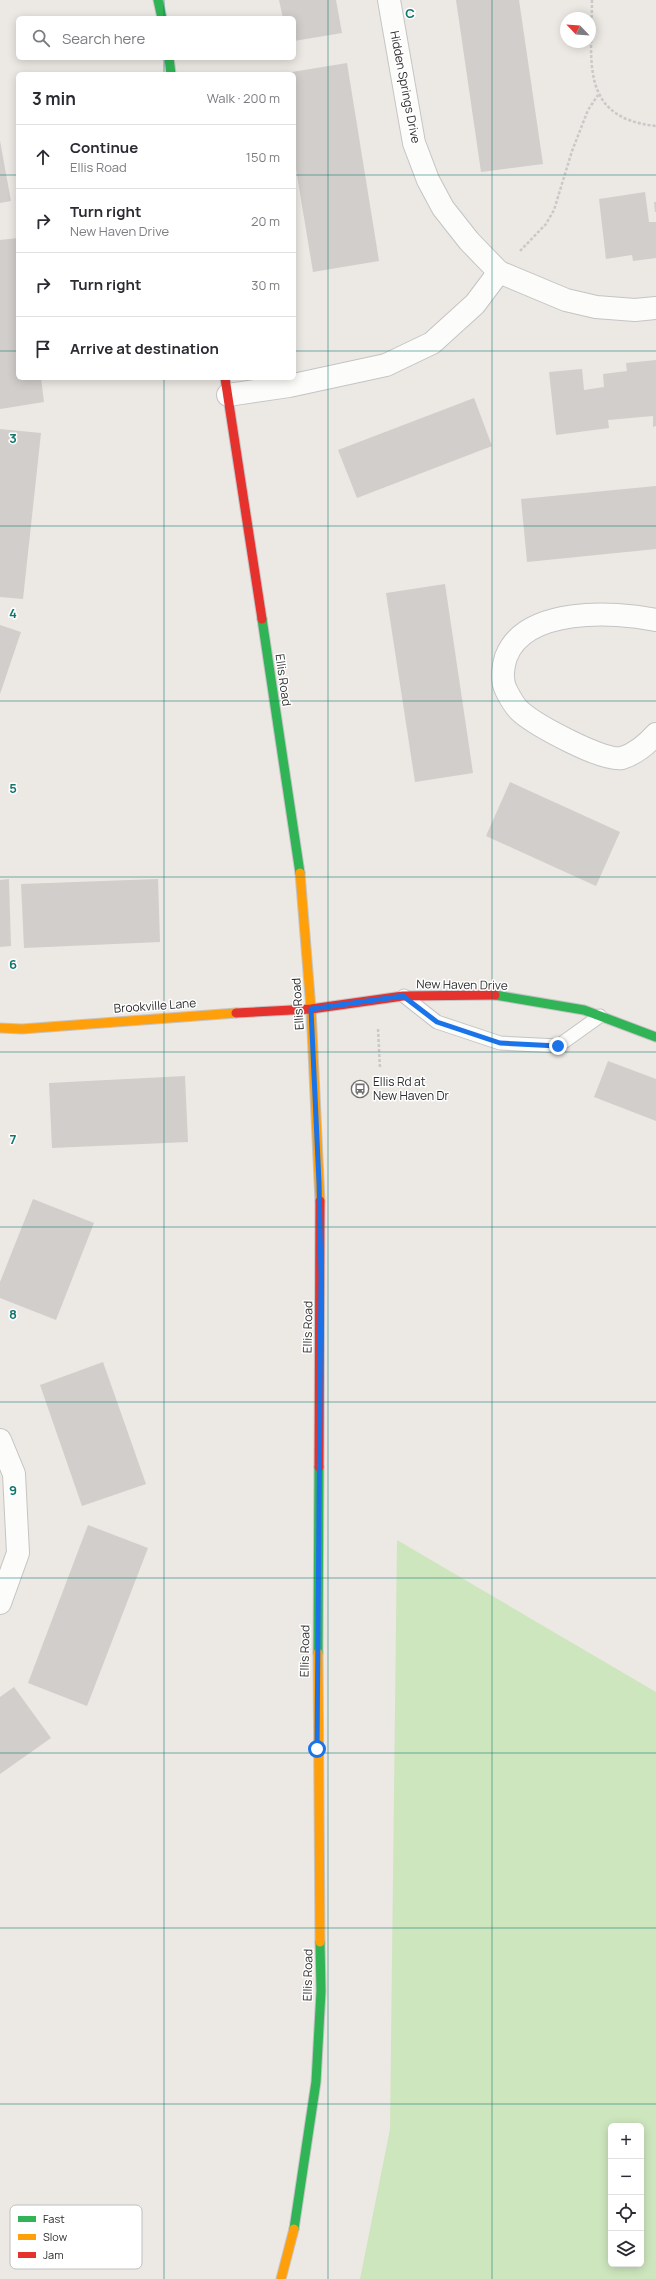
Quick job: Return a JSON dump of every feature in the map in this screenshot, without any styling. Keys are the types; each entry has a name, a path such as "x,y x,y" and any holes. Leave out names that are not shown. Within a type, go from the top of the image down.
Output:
{"main road":[{"path":"158,0 162,16"},
{"path":"169,60 172,72"},
{"name":"Ellis Road","path":"227,386 303,893 311,1009 319,1183 321,1275 317,1749 321,1991 316,2082 297,2218 281,2279"},
{"name":"New Haven Drive","path":"311,1009 403,996 500,995 584,1010 656,1037"},
{"name":"Brookville Lane","path":"0,1028 22,1028 175,1016 311,1009"}],"street":[{"name":"Hidden Springs Drive","path":"389,0 414,143 428,180 443,208 469,241 499,272 566,300 604,307 635,310 656,308"},
{"path":"227,386 289,386 386,365 432,343 475,304 499,272"},
{"path":"656,620 632,615 593,614 550,621 527,630 511,645 502,668 505,689 520,711 544,729 600,754 621,758 645,746 656,734"},
{"path":"0,1440 14,1474 18,1553 0,1603"}],"lane":[{"path":"403,996 437,1022 500,1043 558,1046 600,1016"}],"path":[{"path":"592,0 592,68 598,95 611,111 629,121 656,126"},
{"path":"515,256 546,224 554,210 572,151 588,110 598,95"},
{"path":"378,1025 380,1068"}],"green space":[{"path":"397,1540 656,1692 656,2279 360,2279 390,2129"}],"building":[{"path":"279,0 336,0 342,33 296,41 296,16 283,16"},
{"path":"456,0 519,0 543,164 481,172"},
{"path":"347,63 379,261 313,272 296,169 296,72 292,72"},
{"path":"0,141 11,201 0,203"},
{"path":"645,192 649,222 656,222 656,258 633,261 632,255 606,259 599,199"},
{"path":"654,202 656,202 656,212 655,212"},
{"path":"16,238 16,380 41,380 44,402 0,409 0,240"},
{"path":"656,360 656,426 653,427 653,416 608,420 609,428 556,435 549,372 582,369 584,390 604,387 603,374 627,371 626,363"},
{"path":"474,398 492,446 357,498 338,450"},
{"path":"0,429 41,433 23,599 0,597"},
{"path":"656,486 656,549 527,562 521,499"},
{"path":"445,584 473,773 415,782 386,593"},
{"path":"0,625 21,632 0,694"},
{"path":"510,782 620,832 596,886 486,836"},
{"path":"9,879 11,946 0,947 0,880"},
{"path":"158,879 160,942 24,948 21,884"},
{"path":"608,1061 656,1079 656,1121 594,1097"},
{"path":"185,1076 188,1142 52,1148 49,1083"},
{"path":"33,1199 94,1223 56,1320 0,1298 0,1282"},
{"path":"103,1362 146,1484 82,1506 40,1385"},
{"path":"88,1525 148,1548 87,1706 28,1683"},
{"path":"14,1687 51,1738 0,1774 0,1697"}],"traffic: fast":[{"path":"158,0 162,16"},
{"path":"169,60 171,72"},
{"path":"262,619 300,873"},
{"path":"495,995 584,1010 656,1037"},
{"path":"318,1653 319,1467"},
{"path":"294,2229 316,2082 321,1991 320,1942"}],"traffic: slow":[{"path":"300,873 311,1009 320,1201"},
{"path":"0,1028 22,1029 236,1013"},
{"path":"318,1653 320,1942"},
{"path":"281,2279 294,2229"}],"traffic: jam":[{"path":"225,380 262,619"},
{"path":"236,1013 311,1009 403,996 495,995"},
{"path":"319,1467 320,1201"}],"place":[{"name":"Ellis Rd at New Haven Dr","path":"360,1089"}],"route":[{"path":"317,1749 321,1275 319,1183 311,1009 403,996 437,1022 500,1043 558,1046"}]}
